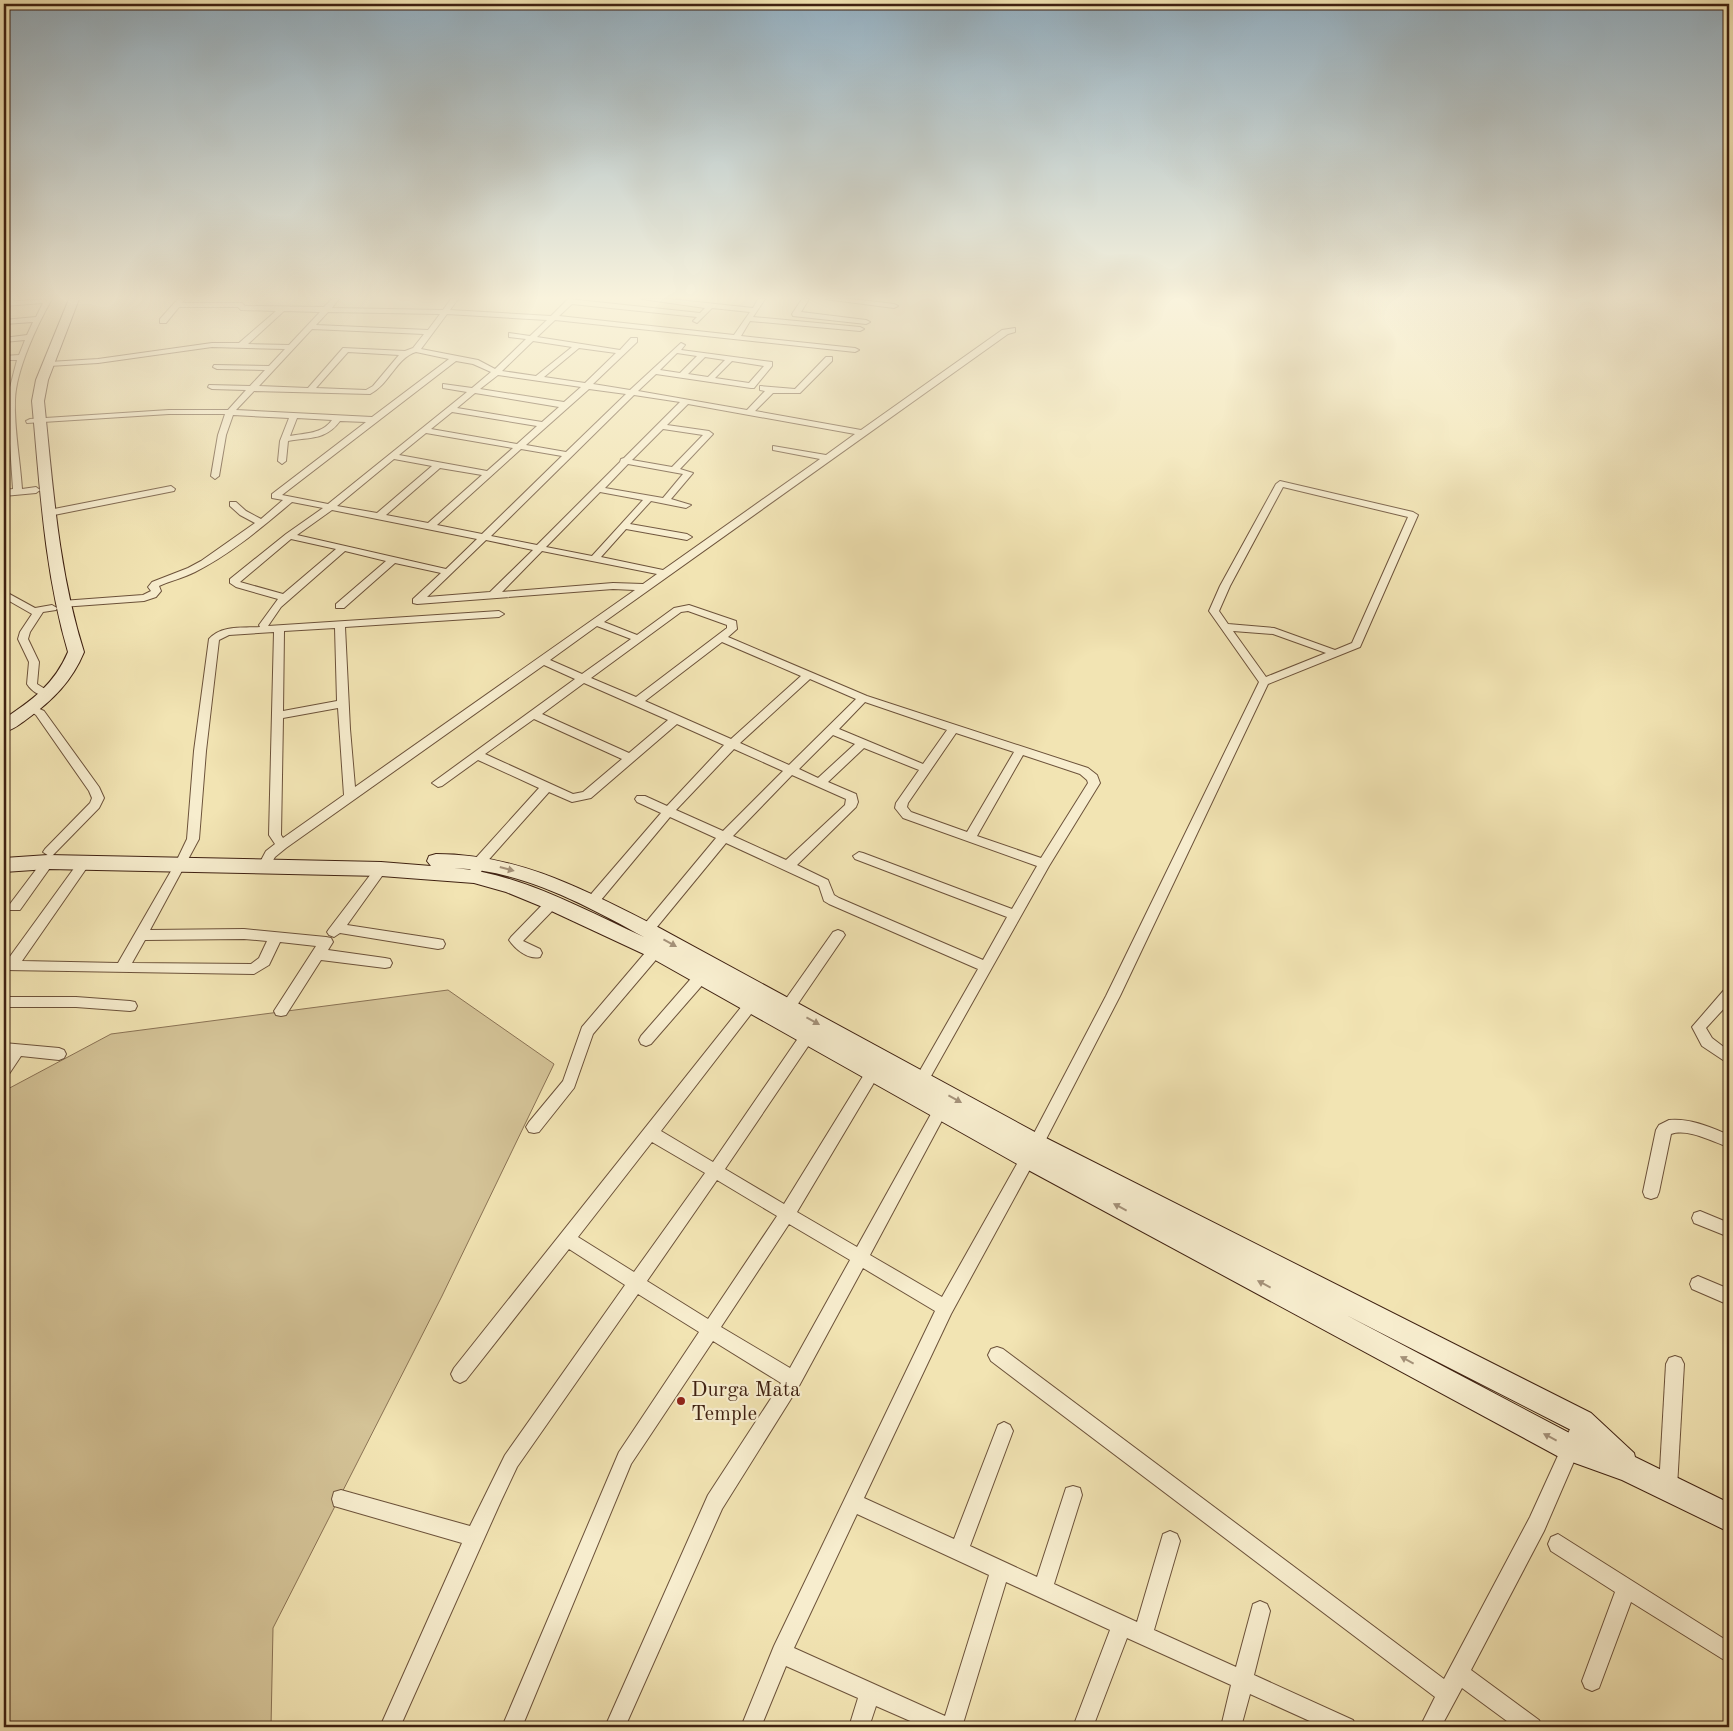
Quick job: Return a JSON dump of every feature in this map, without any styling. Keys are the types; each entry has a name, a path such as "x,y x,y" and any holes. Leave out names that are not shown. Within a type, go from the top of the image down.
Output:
{"main road":[{"path":"34,380 28,401 35,420 49,513 51,608"},
{"path":"4,727 48,694 66,675 76,652 51,608 36,490 35,420 38,394 43,380"},
{"path":"4,854 48,857 184,858"},
{"path":"272,855 380,869 476,869 512,887 552,903 654,952 940,1109 1032,1151 1582,1422 1628,1468"},
{"path":"4,865 48,857 84,863 272,855 521,873 591,903 647,930 788,1007 921,1080 1032,1151 1571,1448 1628,1468 1729,1518"}],"street":[{"path":"15,380 7,398 8,421 14,440 18,492"},
{"path":"215,476 222,435 230,412 260,380"},
{"path":"309,391 319,380"},
{"path":"212,387 363,393 372,391 382,380"},
{"path":"427,380 275,496 665,573"},
{"path":"284,598 239,585 235,583 235,579 289,536 330,507 486,380"},
{"path":"542,380 686,401 862,433"},
{"path":"429,527 592,380"},
{"path":"645,380 485,538 417,601 613,586 645,587"},
{"path":"709,380 769,390 797,391 809,380"},
{"path":"751,386 756,380"},
{"path":"272,855 350,796 937,380"},
{"path":"446,386 565,405"},
{"path":"749,412 769,390"},
{"path":"493,595 624,461 686,401"},
{"path":"449,409 543,425"},
{"path":"35,420 169,412 230,412 374,420"},
{"path":"282,461 285,439 294,415"},
{"path":"285,439 326,432 338,418"},
{"path":"660,426 709,434 674,470"},
{"path":"423,430 570,455"},
{"path":"4,441 14,440"},
{"path":"776,448 827,458"},
{"path":"392,456 488,474"},
{"path":"624,461 689,473 665,501"},
{"path":"4,465 16,464"},
{"path":"378,517 438,465"},
{"path":"750,1727 781,1653 945,1308 1032,1151 1117,987 1264,682 1356,645 1414,515 1280,484 1225,586 1214,612 1264,682"},
{"path":"49,513 171,489"},
{"path":"598,489 686,505"},
{"path":"4,493 36,490"},
{"path":"594,559 649,498"},
{"path":"4,594 28,609 148,597 155,593 153,587 155,584 204,562 262,523 290,499"},
{"path":"233,504 262,523"},
{"path":"624,526 686,537"},
{"path":"289,536 448,572"},
{"path":"264,625 284,598 343,548"},
{"path":"340,606 394,560"},
{"path":"48,694 35,688 32,684 34,662 23,639 25,632 51,608"},
{"path":"438,783 637,638 682,608 688,608 732,623 732,629 637,702"},
{"path":"122,968 193,839 200,751 214,639 228,632 499,614"},
{"path":"596,622 637,638"},
{"path":"340,624 350,796"},
{"path":"1225,627 1274,631 1335,654"},
{"path":"272,855 276,835 279,628"},
{"path":"721,638 863,698 1084,772 1093,778 1094,783 1044,864 921,1080"},
{"path":"542,660 852,797 850,807 788,866"},
{"path":"591,903 669,811 732,744 808,675"},
{"path":"647,930 723,838 863,698"},
{"path":"278,715 344,703"},
{"path":"15,907 48,857 95,805 98,798 95,790 40,713 31,708"},
{"path":"534,714 630,758"},
{"path":"477,755 572,798 579,798 587,795 676,719"},
{"path":"954,728 901,808 908,815 1044,864"},
{"path":"832,730 926,769"},
{"path":"820,783 862,743"},
{"path":"970,838 1020,751"},
{"path":"476,869 547,787"},
{"path":"641,799 824,883 829,898 834,901 986,967"},
{"path":"860,856 1016,915"},
{"path":"7,970 84,863"},
{"path":"281,1011 326,942 380,869"},
{"path":"535,952 519,945 516,940 552,903"},
{"path":"337,928 438,944"},
{"path":"141,935 244,934 326,942"},
{"path":"788,1007 838,935"},
{"path":"7,970 122,968 254,969 264,961 276,936"},
{"path":"534,1127 569,1084 587,1030 654,952"},
{"path":"318,954 385,963"},
{"path":"646,1040 700,978"},
{"path":"1729,994 1699,1027 1701,1036 1708,1045 1729,1058"},
{"path":"4,1002 76,1002 130,1006"},
{"path":"460,1374 751,1005"},
{"path":"390,1727 474,1537 511,1461 808,1035"},
{"path":"4,1070 10,1049 59,1054"},
{"path":"512,1727 625,1458 787,1214 873,1072"},
{"path":"615,1727 715,1502 793,1380 940,1109"},
{"path":"1652,1192 1664,1130 1667,1127 1672,1125 1682,1126 1729,1141"},
{"path":"651,1133 945,1308"},
{"path":"1700,1218 1729,1230"},
{"path":"567,1240 793,1380"},
{"path":"1698,1284 1729,1297"},
{"path":"997,1355 1448,1694"},
{"path":"1668,1487 1675,1364"},
{"path":"1430,1727 1537,1524 1582,1422"},
{"path":"959,1551 1004,1431"},
{"path":"1043,1589 1073,1495"},
{"path":"341,1499 474,1537"},
{"path":"853,1503 1346,1727"},
{"path":"1143,1634 1170,1541"},
{"path":"1558,1544 1729,1653"},
{"path":"952,1727 1000,1570"},
{"path":"1592,1681 1626,1588"},
{"path":"1231,1727 1260,1611"},
{"path":"1083,1727 1122,1625"},
{"path":"781,1653 947,1727"},
{"path":"1459,1673 1532,1727"},
{"path":"859,1727 870,1693"}],"shaded area":[{"path":"448,990 554,1064 442,1296 273,1628 271,1727 4,1727 4,1091 111,1034"}],"place":[{"name":"Durga Mata Temple","path":"681,1401"}]}
